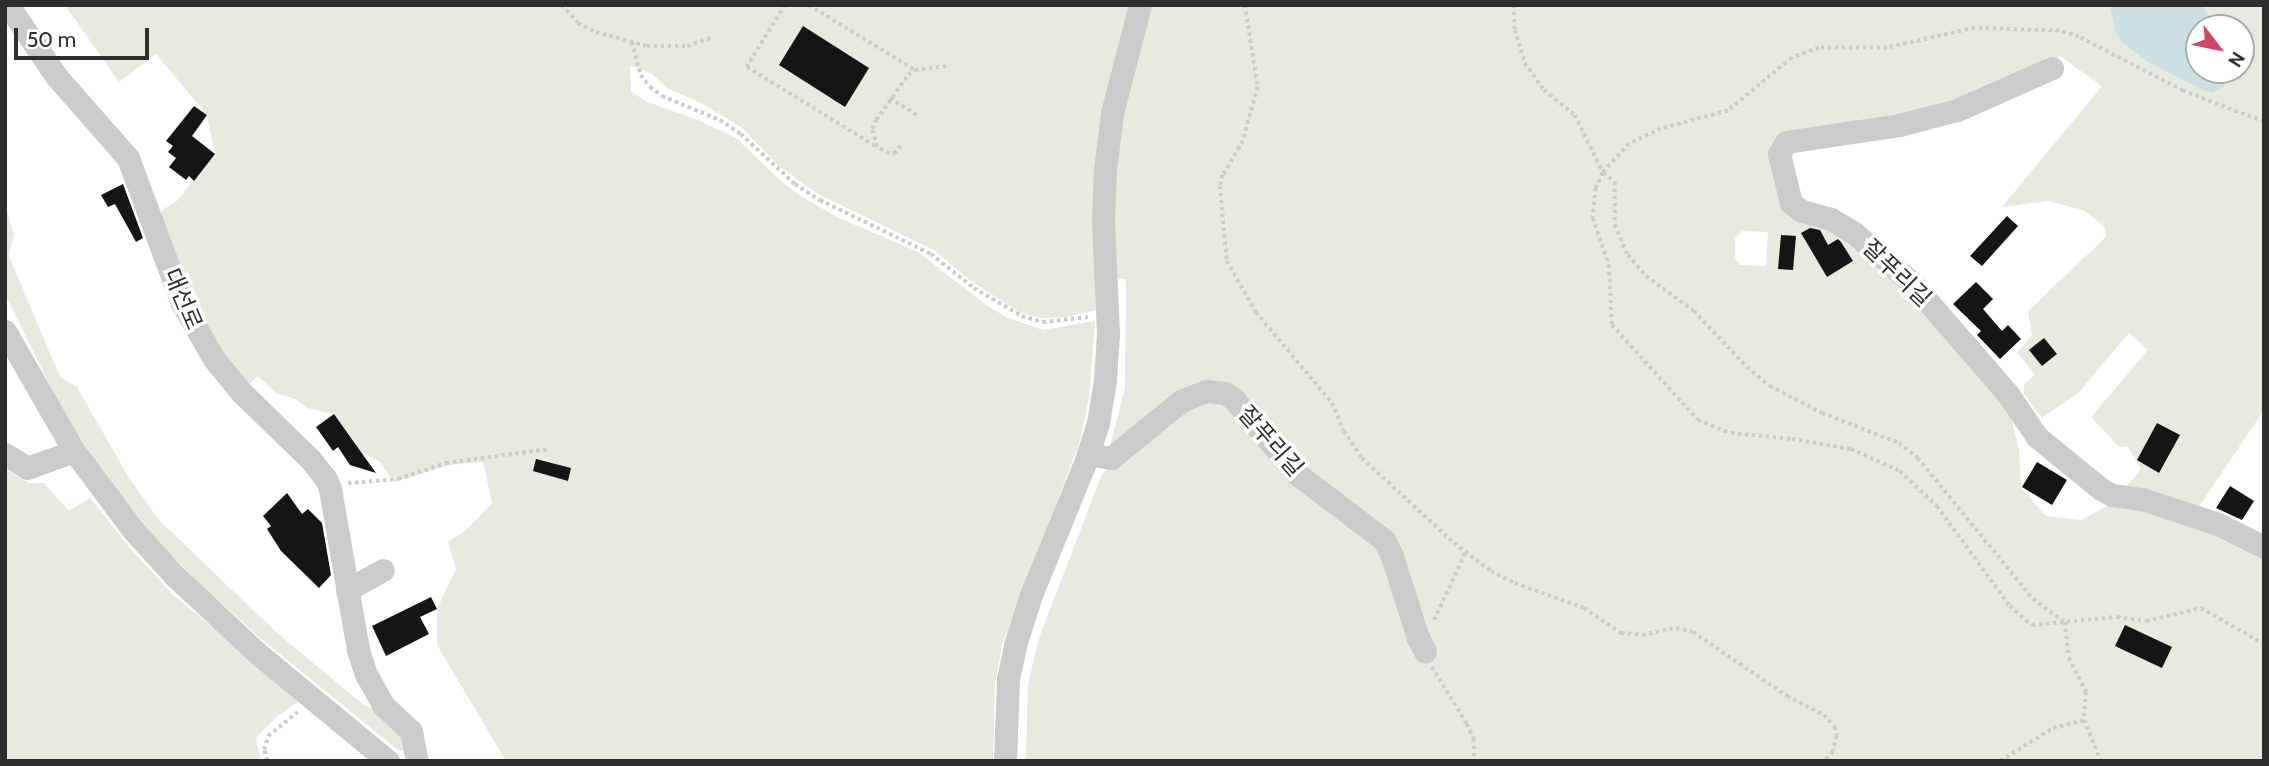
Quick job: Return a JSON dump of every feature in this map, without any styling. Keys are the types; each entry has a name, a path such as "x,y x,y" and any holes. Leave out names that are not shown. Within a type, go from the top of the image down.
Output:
{"street":[{"name":"대선로","path":"8,5 56,76 128,158 182,303 214,359 240,393 311,460 328,484 347,590 366,674 383,705 411,731 417,761"},
{"path":"1004,761 1008,679 1015,645 1088,454 1105,380 1105,170 1112,113 1140,5"},
{"name":"잘푸리길","path":"2052,68 1957,110 1900,125 1786,142 1779,154 1791,203 1802,211 1831,219 1854,233 1910,281 2008,394 2037,438 2101,489 2112,495 2142,499 2218,524 2264,548"},
{"path":"5,331 74,451 105,495 174,575 255,651 388,761"},
{"name":"잘푸리길","path":"1088,454 1111,458 1181,401 1206,391 1225,393 1234,399 1297,474 1384,540 1425,651"},
{"path":"5,454 27,468 74,451"},
{"path":"347,590 383,570"}],"path":[{"path":"562,5 578,23 596,32 632,42 667,48 687,46 710,38"},
{"path":"785,5 747,67 877,148 889,154 896,153 901,146"},
{"path":"809,5 915,70"},
{"path":"1245,5 1258,87 1243,141 1223,175 1220,186 1224,246 1232,275 1256,312 1332,403 1344,431 1362,458 1465,552 1515,583 1584,608 1621,633 1642,635 1676,628 1693,632 1787,696 1830,720 1837,736 1836,744 1825,761"},
{"path":"1514,5 1515,30 1525,63 1544,90 1575,115 1603,173 1615,182 1615,225 1628,255 1646,276 1694,311 1747,367 1770,386 1822,413 1899,443 1919,458 2033,599 2064,622 2069,658 2086,692 2084,720 2101,761"},
{"path":"632,42 641,75 662,96 720,120 741,134 795,184 820,200 931,254 996,303 1042,322 1068,321 1107,312"},
{"path":"877,148 872,129 901,82 915,70 950,66"},
{"path":"890,98 919,116"},
{"path":"328,484 398,479 446,463 549,449"},
{"path":"1465,552 1432,625 1425,651 1467,724 1474,740 1474,761"},
{"path":"267,761 264,750 268,736 285,720 314,701"},
{"path":"2000,761 2053,728 2084,720"}],"shaded area":[{"path":"65,5 2264,5 2264,410 2196,511 2124,489 2141,469 2128,446 2119,447 2091,417 2148,350 2129,333 2078,393 2042,418 2024,394 2024,384 2035,375 2017,352 2032,336 2028,311 2106,237 2104,226 2083,210 2048,201 2002,207 2102,86 2060,56 2023,77 1943,109 1786,138 1786,202 1852,236 2006,399 2019,449 2021,488 2046,516 2081,520 2113,503 2144,504 2264,552 2264,761 1026,761 1028,684 1039,638 1102,474 1180,410 1216,399 1229,406 1396,556 1309,477 1221,384 1109,450 1125,388 1126,279 1095,279 1096,310 1066,317 1041,318 1021,313 972,282 934,250 818,194 780,167 741,127 705,105 667,88 652,74 630,65 631,91 645,101 700,121 736,138 783,183 802,197 839,218 918,252 986,305 1008,318 1043,330 1095,321 1089,398 1080,441 1002,645 995,685 993,761 506,761 437,645 437,609 456,569 448,542 465,531 492,503 483,462 449,465 394,482 379,461 360,451 334,414 307,408 295,399 276,393 258,376 247,386 203,334 160,221 162,210 176,202 215,154 207,115 156,54 119,82","holes":["1742,231 1768,232 1766,266 1740,265 1735,258 1735,238"]},
{"path":"2110,5 2202,5 2207,14 2185,14 2185,81 2148,62 2122,42 2115,31"},
{"path":"2191,84 2224,84 2213,93"},
{"path":"5,205 14,234 9,256 60,377 77,387 129,478 159,520 277,633 365,706 380,709 404,729 403,751 398,750 259,637 200,584 153,536 110,483 64,414 5,294"},
{"path":"5,469 29,483 44,483 69,511 90,498 129,547 173,595 301,700 279,715 256,738 261,761 5,761"}],"building":[{"path":"803,26 869,68 845,107 779,65"},
{"path":"194,106 207,115 192,136 215,154 194,181 189,176 186,180 169,167 176,158 168,152 173,146 166,141"},
{"path":"123,184 143,238 136,242 115,204 108,207 101,195"},
{"path":"2007,216 2018,226 1982,266 1970,256"},
{"path":"1810,228 1820,230 1828,245 1838,239 1853,261 1827,277 1801,233"},
{"path":"1781,235 1796,236 1793,270 1778,269"},
{"path":"1976,282 1993,299 1983,309 2002,331 2008,325 2021,339 2000,359 1977,335 1981,331 1953,304"},
{"path":"2044,338 2057,354 2042,366 2029,350"},
{"path":"334,414 376,473 350,465 338,447 333,451 316,427"},
{"path":"2157,423 2180,435 2159,473 2137,460"},
{"path":"536,459 571,468 568,481 533,471"},
{"path":"2037,462 2067,480 2052,505 2022,487"},
{"path":"2230,486 2254,501 2242,520 2216,508"},
{"path":"287,493 302,514 308,509 322,523 331,575 319,588 281,551 267,529 271,526 263,516"},
{"path":"431,597 437,609 420,617 429,634 386,656 372,626"},
{"path":"2125,625 2172,647 2162,668 2115,646"}]}
